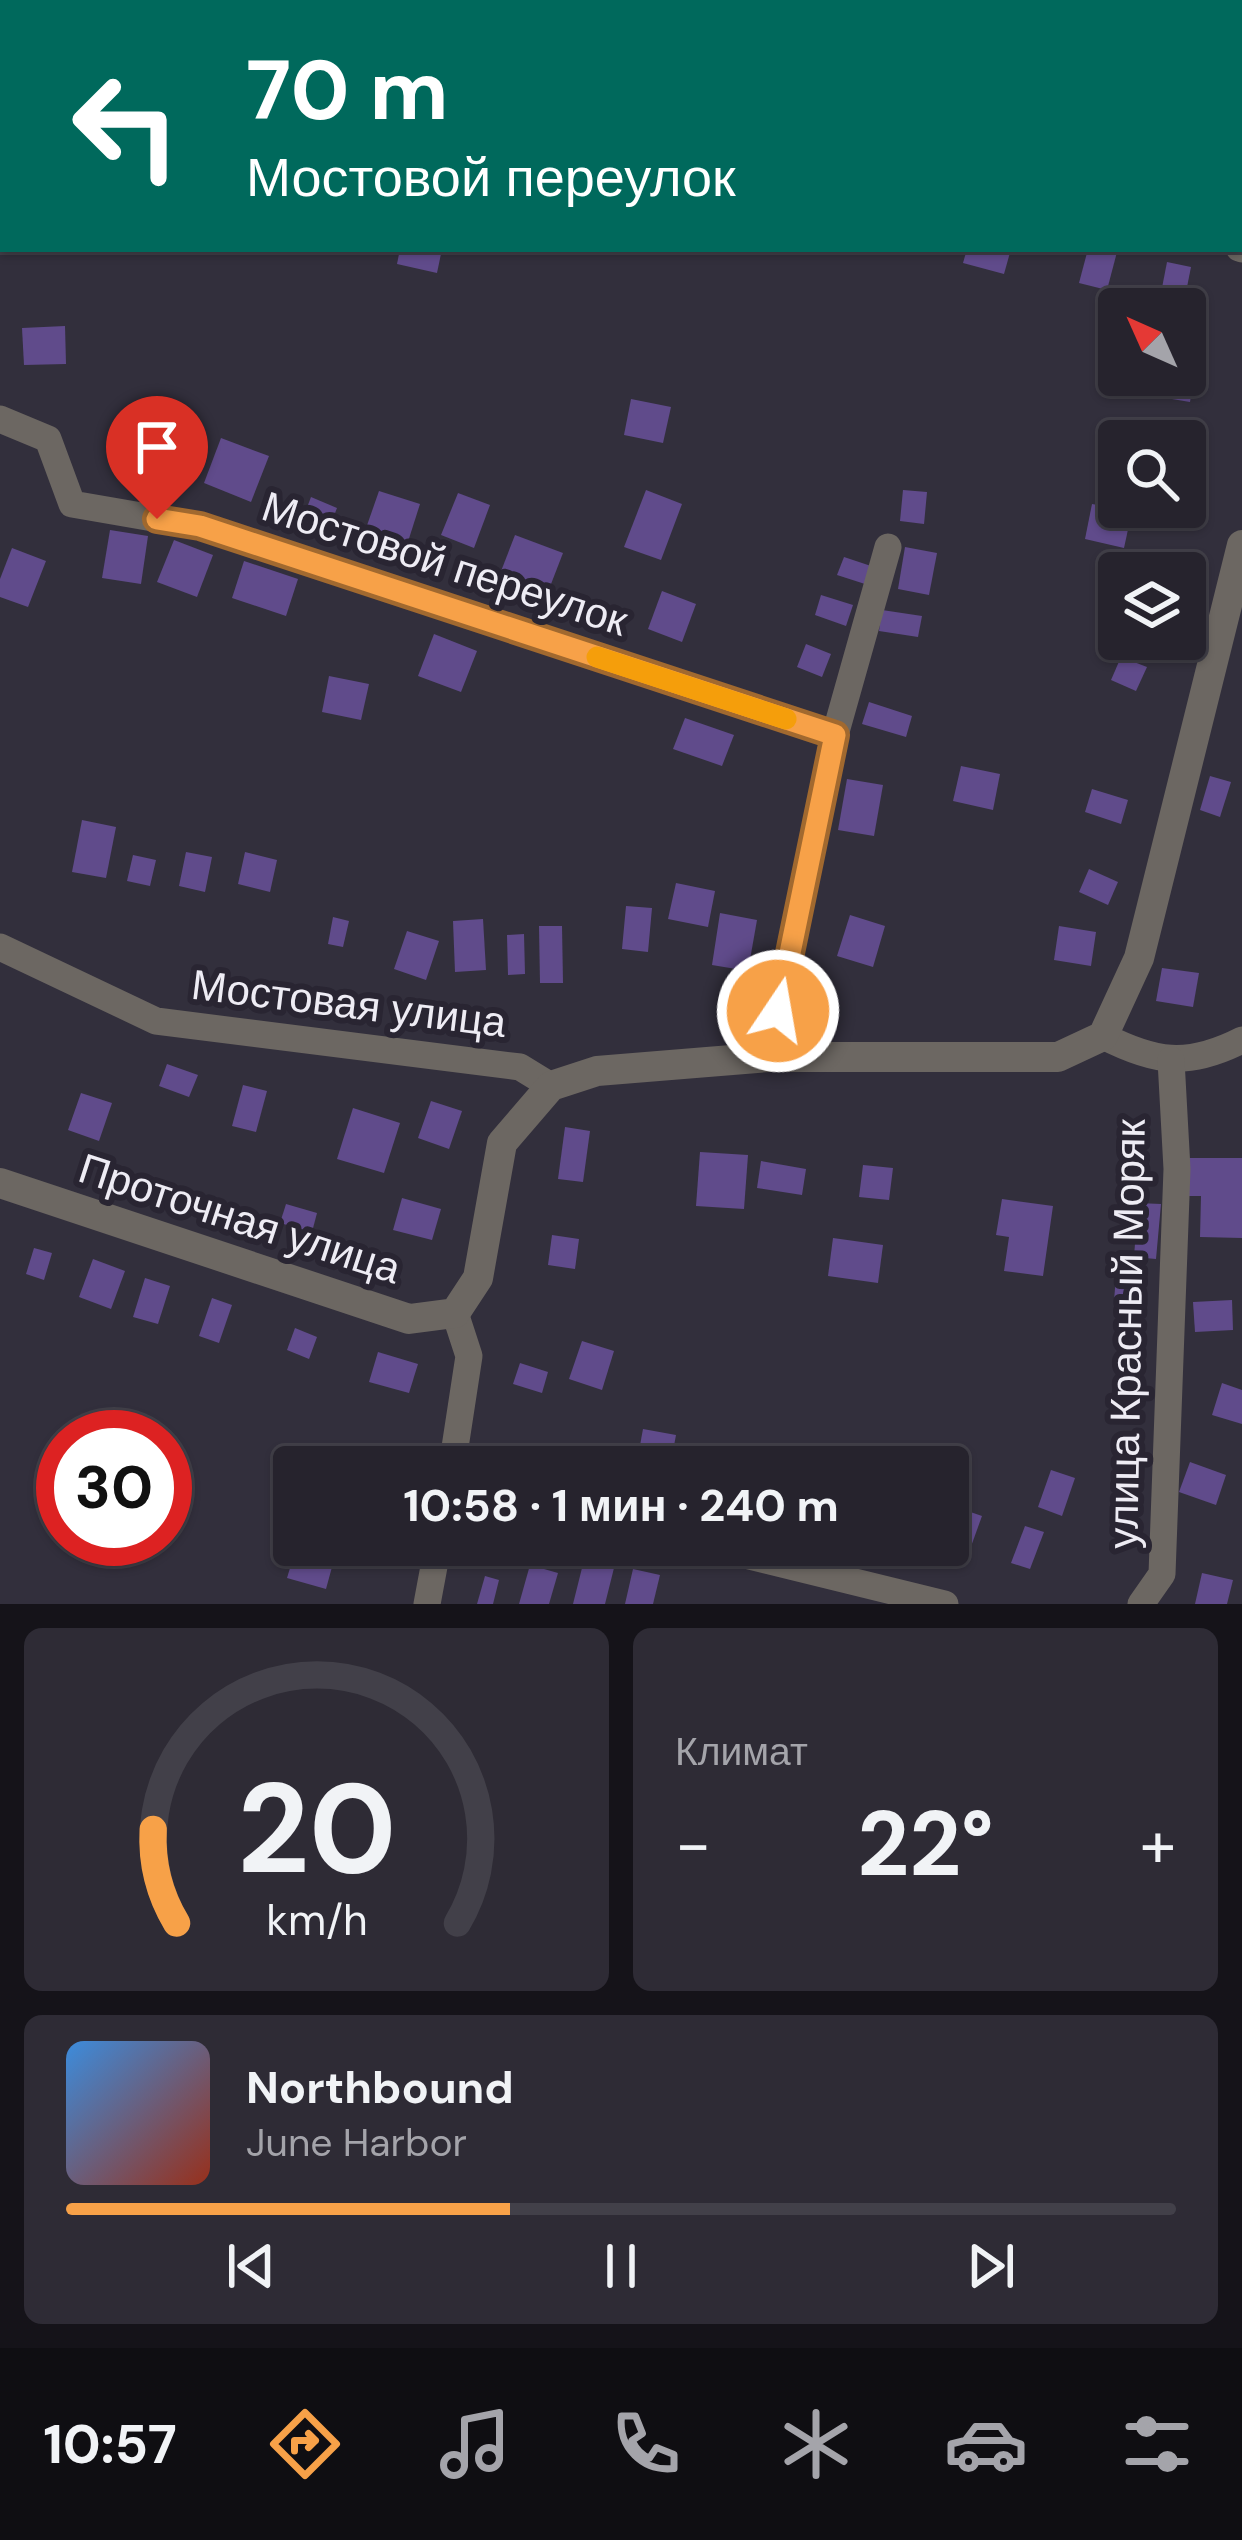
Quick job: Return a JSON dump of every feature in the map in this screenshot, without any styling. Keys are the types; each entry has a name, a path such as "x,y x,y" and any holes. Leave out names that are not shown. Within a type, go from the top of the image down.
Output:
{"street":[{"name":"Мостовой переулок","path":"0,419 48,439 72,504 200,526 835,735"},
{"path":"1242,545 1139,958 1103,1036 1146,1058 1171,1060 1242,1040"},
{"path":"768,1057 835,735 888,547"},
{"name":"Мостовая улица","path":"0,947 156,1021 520,1067 551,1086 597,1071 768,1057 1058,1057 1103,1036"},
{"name":"улица Красный Моряк","path":"1141,1604 1162,1574 1177,1169 1171,1060"},
{"path":"455,1446 469,1356 455,1313 478,1278 502,1143 551,1086"},
{"name":"Проточная улица","path":"0,1183 409,1318 455,1313"},
{"path":"428,1604 434,1566"},
{"path":"790,1566 945,1604"}],"building":[{"path":"399,252 441,252 437,273 397,264"},
{"path":"966,252 1010,252 1004,274 963,263"},
{"path":"1087,252 1117,252 1108,288 1079,283"},
{"path":"1167,262 1191,267 1187,288 1162,288"},
{"path":"65,326 66,364 24,365 22,328"},
{"path":"1154,396 1191,396 1190,402"},
{"path":"631,399 671,407 663,443 624,435"},
{"path":"134,410 181,414 177,465 130,461"},
{"path":"221,438 269,456 251,502 204,483"},
{"path":"646,490 682,504 661,560 624,547"},
{"path":"903,490 927,492 924,524 900,521"},
{"path":"379,491 420,504 406,548 364,534"},
{"path":"458,493 490,505 474,548 441,535"},
{"path":"311,497 337,508 326,536 300,526"},
{"path":"1092,504 1098,505 1098,528 1128,528 1124,548 1085,539"},
{"path":"110,530 148,536 141,584 102,578"},
{"path":"515,535 563,553 546,597 498,579"},
{"path":"174,540 213,555 197,597 157,582"},
{"path":"905,547 937,553 929,595 898,589"},
{"path":"12,548 46,561 28,607 0,597 0,579"},
{"path":"844,557 871,566 865,584 837,575"},
{"path":"244,561 298,579 286,616 232,598"},
{"path":"662,591 696,604 682,642 648,629"},
{"path":"821,595 853,605 846,626 815,615"},
{"path":"882,610 922,616 918,637 879,631"},
{"path":"434,634 477,651 461,692 418,676"},
{"path":"806,644 831,654 822,677 797,667"},
{"path":"1120,660 1147,667 1136,691 1111,680"},
{"path":"329,676 369,684 361,720 322,712"},
{"path":"869,702 912,716 906,737 862,724"},
{"path":"685,718 734,735 722,766 673,749"},
{"path":"961,766 1000,774 993,810 953,801"},
{"path":"1210,776 1231,782 1220,817 1200,810"},
{"path":"847,779 883,785 874,836 838,830"},
{"path":"1092,789 1128,800 1121,824 1085,812"},
{"path":"82,820 116,827 106,878 72,872"},
{"path":"186,852 212,857 205,892 179,886"},
{"path":"245,852 277,860 270,892 238,884"},
{"path":"133,855 156,860 150,886 127,881"},
{"path":"1089,869 1118,882 1108,905 1079,892"},
{"path":"676,883 715,891 708,927 668,919"},
{"path":"626,906 652,908 648,952 622,949"},
{"path":"720,913 757,920 748,971 712,965"},
{"path":"850,915 885,926 873,967 837,956"},
{"path":"333,917 349,921 343,947 328,944"},
{"path":"483,919 486,970 455,972 453,921"},
{"path":"539,926 562,926 563,983 540,983"},
{"path":"1059,926 1096,932 1091,966 1054,960"},
{"path":"407,931 439,941 426,980 394,969"},
{"path":"524,934 525,974 508,975 507,935"},
{"path":"1162,968 1199,973 1193,1007 1156,1001"},
{"path":"167,1064 198,1075 189,1097 159,1086"},
{"path":"243,1085 267,1091 256,1132 232,1126"},
{"path":"81,1093 112,1103 99,1141 68,1130"},
{"path":"431,1101 462,1111 449,1149 418,1138"},
{"path":"353,1108 400,1123 384,1173 337,1159"},
{"path":"565,1127 590,1131 583,1182 558,1179"},
{"path":"700,1152 748,1155 744,1209 696,1206"},
{"path":"1187,1158 1242,1158 1242,1238 1200,1237 1201,1196 1186,1196"},
{"path":"761,1161 806,1169 802,1195 757,1188"},
{"path":"863,1165 893,1168 889,1200 859,1197"},
{"path":"402,1198 441,1209 432,1240 393,1230"},
{"path":"1002,1199 1053,1206 1043,1276 1004,1271 1009,1237 996,1235"},
{"path":"1138,1203 1161,1204 1156,1259 1134,1257"},
{"path":"286,1204 317,1213 312,1232 280,1223"},
{"path":"552,1235 579,1239 575,1269 548,1265"},
{"path":"833,1238 883,1245 878,1283 828,1276"},
{"path":"34,1248 52,1253 44,1280 26,1274"},
{"path":"93,1259 125,1271 111,1309 79,1297"},
{"path":"1116,1276 1141,1277 1139,1303 1114,1301"},
{"path":"145,1278 170,1286 158,1324 133,1317"},
{"path":"212,1298 232,1305 219,1343 199,1336"},
{"path":"1232,1300 1233,1330 1195,1332 1193,1302"},
{"path":"295,1328 317,1337 309,1359 287,1350"},
{"path":"582,1341 614,1351 602,1390 569,1379"},
{"path":"378,1352 418,1364 409,1393 369,1382"},
{"path":"520,1363 548,1372 542,1393 513,1384"},
{"path":"1222,1383 1242,1390 1242,1424 1212,1415"},
{"path":"643,1429 676,1435 674,1446 640,1446"},
{"path":"1190,1462 1226,1475 1216,1505 1179,1492"},
{"path":"1051,1470 1075,1478 1062,1516 1038,1507"},
{"path":"969,1512 982,1516 969,1552"},
{"path":"1025,1526 1044,1532 1030,1569 1011,1563"},
{"path":"291,1566 332,1566 326,1589 287,1578"},
{"path":"530,1566 558,1573 549,1604 519,1604"},
{"path":"582,1566 614,1566 605,1604 573,1604"},
{"path":"633,1569 660,1575 653,1604 625,1604"},
{"path":"1202,1573 1233,1580 1227,1604 1195,1604"},
{"path":"485,1576 499,1580 493,1604 477,1604"}],"slow traffic":[{"path":"597,657 786,719"}],"route":[{"path":"157,519 200,526 835,735 778,1011"}]}
